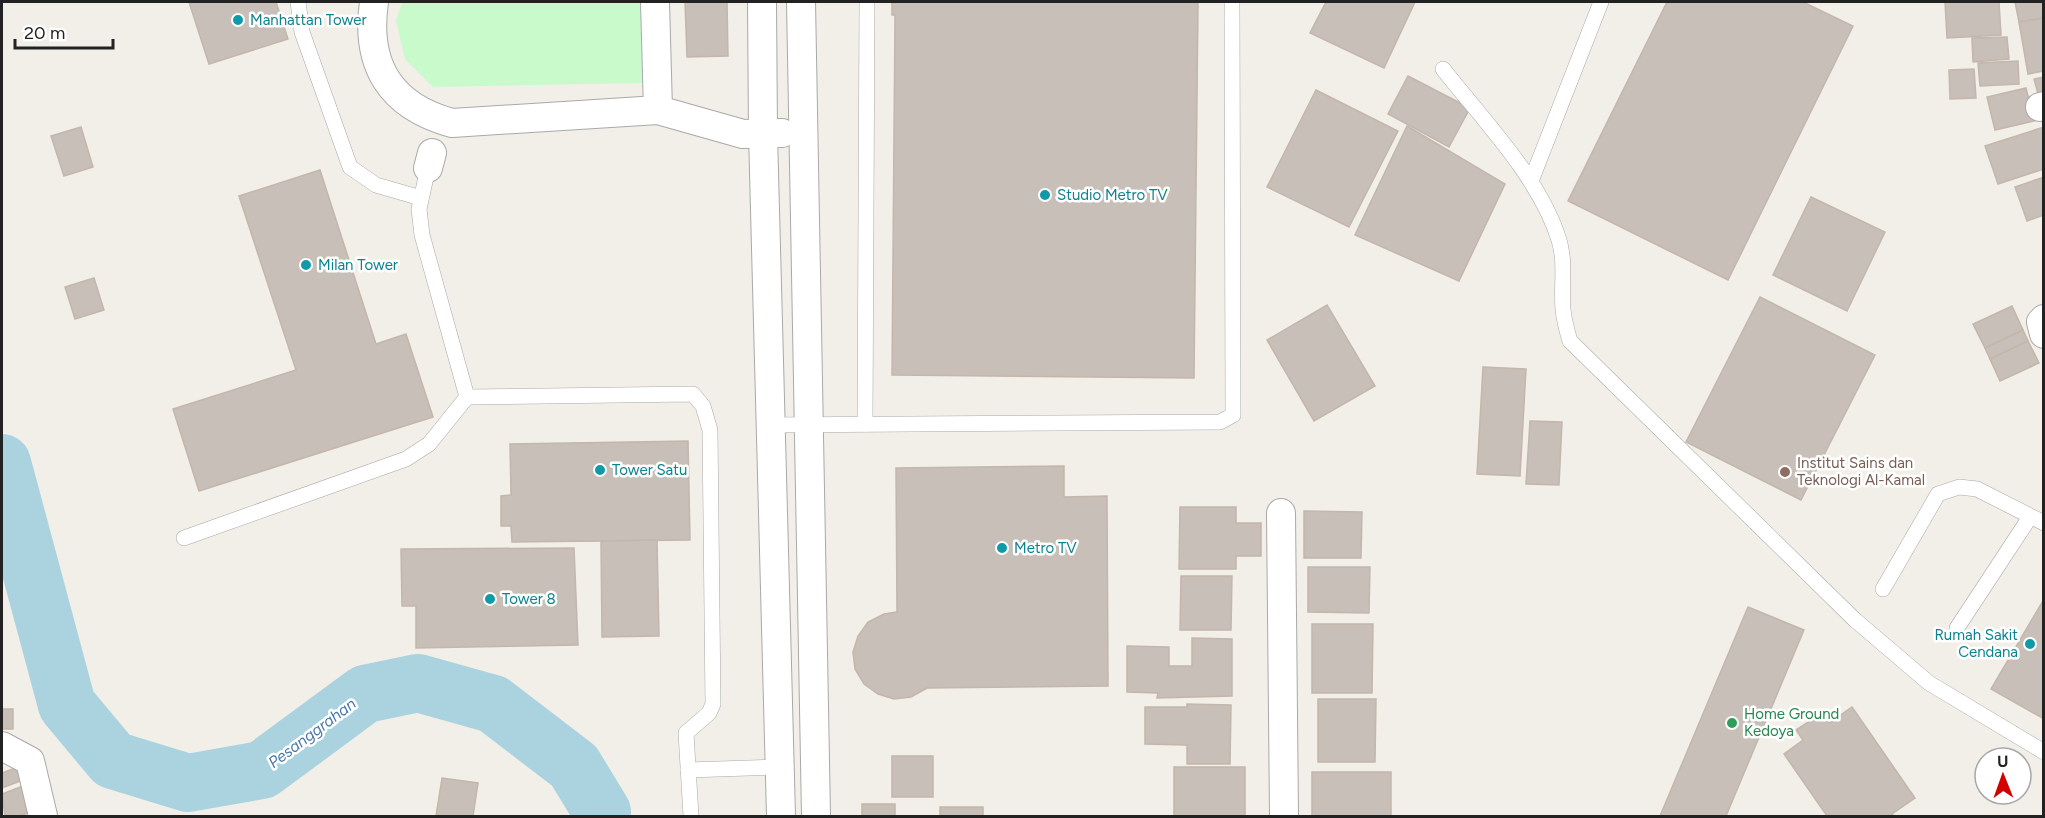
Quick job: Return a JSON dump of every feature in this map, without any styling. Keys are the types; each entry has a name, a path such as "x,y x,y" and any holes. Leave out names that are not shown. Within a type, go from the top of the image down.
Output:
{"street":[{"path":"374,2 371,24 376,60 391,87 410,107 432,117 452,123 658,110 743,134 802,132"},
{"path":"656,2 658,110"},
{"path":"762,2 763,134 781,816"},
{"path":"801,2 816,816"},
{"path":"2043,319 2041,322 2043,334"},
{"path":"1281,513 1284,816"},
{"path":"2,746 30,761 43,816"}],"lane":[{"path":"298,2 302,32 350,167 376,184 421,198"},
{"path":"865,424 867,2"},
{"path":"770,425 1220,422 1233,415 1232,2"},
{"path":"1531,181 1601,2"},
{"path":"1443,69 1531,181 1559,241 1564,271 1563,310 1569,341 1855,620 1929,683 2043,752"},
{"path":"452,123 430,160 419,208 422,235 467,397"},
{"path":"467,397 693,394 703,406 710,430 713,704 709,713 686,733 691,816"},
{"path":"184,538 406,459 429,444 467,397"},
{"path":"1883,589 1938,494 1959,487 1977,489 2037,520 1957,628"},
{"path":"688,770 780,767"}],"green space":[{"path":"402,2 641,2 643,83 433,87 405,59 396,21"}],"building":[{"name":"Manhattan Tower","path":"189,2 276,2 288,39 209,64"},
{"path":"685,2 727,2 728,56 687,57"},
{"name":"Studio Metro TV","path":"892,2 1198,2 1194,378 892,375 895,15 892,15"},
{"path":"1326,2 1415,2 1384,68 1310,33"},
{"path":"1667,2 1803,2 1853,26 1728,280 1568,201"},
{"path":"1945,2 1999,2 2001,35 1947,38"},
{"path":"2015,2 2044,2 2044,18 2019,22"},
{"path":"2044,18 2044,71 2028,74 2019,22"},
{"path":"2007,37 2009,59 1973,62 1972,38"},
{"path":"2018,61 2019,84 1980,86 1978,63"},
{"path":"1974,69 1976,98 1950,99 1949,70"},
{"path":"1408,76 1470,108 1449,147 1388,114"},
{"path":"2044,77 2044,100 2040,101 2034,79"},
{"path":"2026,88 2034,121 1995,130 1987,97"},
{"path":"1316,90 1398,131 1349,227 1267,187"},
{"path":"1407,126 1505,184 1459,281 1355,235"},
{"path":"81,127 93,167 64,176 51,136"},
{"path":"2044,127 2044,169 1998,184 1985,146"},
{"name":"Milan Tower","path":"320,170 376,344 406,334 433,417 199,491 173,409 296,370 239,196"},
{"path":"2044,177 2044,215 2027,221 2015,187"},
{"path":"1811,197 1885,232 1847,311 1773,275"},
{"path":"94,278 104,310 75,319 65,287"},
{"path":"1760,297 1875,355 1801,500 1686,442"},
{"path":"1327,305 1375,386 1314,421 1267,340"},
{"path":"2012,306 2023,330 1985,348 1973,324"},
{"path":"2023,330 2028,341 1990,359 1985,348"},
{"path":"2028,341 2039,363 2000,381 1990,359"},
{"path":"1483,367 1526,369 1520,476 1477,474"},
{"path":"1530,421 1562,422 1559,485 1526,484"},
{"name":"Tower Satu","path":"688,441 690,540 512,542 511,526 501,526 501,496 511,495 510,444"},
{"name":"Metro TV","path":"1064,466 1064,497 1107,496 1108,686 927,688 911,697 894,699 878,694 864,684 855,669 853,652 858,636 868,622 884,614 897,612 896,468"},
{"path":"1180,507 1236,507 1236,523 1261,523 1261,556 1236,556 1236,569 1179,569"},
{"path":"1304,511 1362,512 1361,558 1304,558"},
{"path":"657,540 659,636 602,637 601,541"},
{"name":"Tower 8","path":"574,548 578,645 416,648 416,606 402,606 401,549"},
{"path":"1308,567 1370,567 1369,613 1308,612"},
{"path":"1181,576 1232,576 1231,630 1180,630"},
{"name":"Rumah Sakit Cendana","path":"2044,599 2044,719 1991,689"},
{"name":"Home Ground Kedoya","path":"1748,607 1804,630 1726,816 1660,816"},
{"path":"1312,624 1373,624 1372,693 1312,693"},
{"path":"1192,638 1232,639 1232,696 1157,698 1158,693 1127,692 1127,646 1169,647 1169,666 1192,666"},
{"path":"1318,699 1376,699 1375,762 1318,762"},
{"path":"1187,704 1231,705 1230,764 1187,764 1187,745 1145,744 1145,707 1187,707"},
{"path":"1852,707 1915,798 1892,814 1894,816 1827,816 1784,754 1803,740 1796,730 1822,713 1829,723"},
{"path":"2,709 13,709 13,729 2,729"},
{"path":"892,756 933,756 933,797 892,797"},
{"path":"26,764 31,777 2,788 2,773"},
{"path":"1174,767 1245,767 1245,816 1174,816"},
{"path":"1312,772 1391,772 1391,816 1312,816"},
{"path":"442,778 478,783 473,816 436,816"},
{"path":"28,784 38,809 20,816 5,816 2,794"},
{"path":"862,804 895,804 895,816 862,816"},
{"path":"940,807 983,807 983,816 940,816"}],"waterway":[{"name":"Pesanggrahan","path":"2,463 67,705 113,760 188,783 262,770 365,694 418,683 493,704 574,766 602,812 602,816"}],"place":[{"name":"Manhattan Tower","path":"238,20"},
{"name":"Studio Metro TV","path":"1045,195"},
{"name":"Milan Tower","path":"306,265"},
{"name":"Tower Satu","path":"600,470"},
{"name":"Institut Sains dan Teknologi Al-Kamal","path":"1785,472"},
{"name":"Metro TV","path":"1002,548"},
{"name":"Tower 8","path":"490,599"},
{"name":"Rumah Sakit Cendana","path":"2030,644"},
{"name":"Home Ground Kedoya","path":"1732,723"}]}
